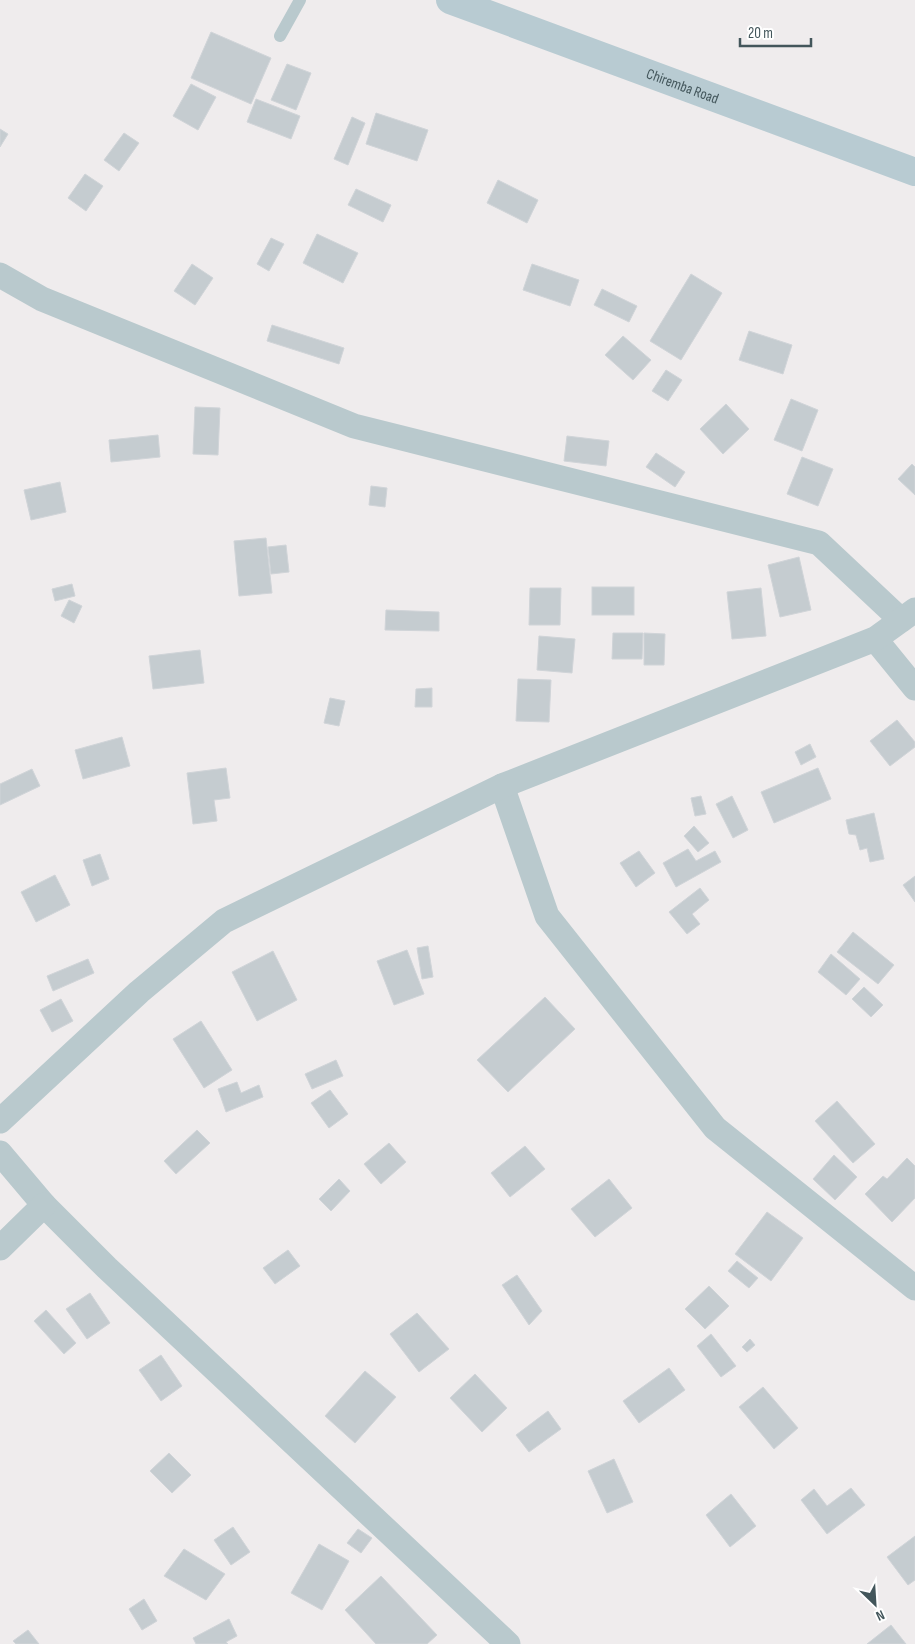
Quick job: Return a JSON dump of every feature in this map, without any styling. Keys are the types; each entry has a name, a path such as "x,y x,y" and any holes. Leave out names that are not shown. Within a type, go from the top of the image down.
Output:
{"main road":[{"name":"Chiremba Road","path":"450,0 915,172"}],"street":[{"path":"0,275 42,299 354,426 819,543 908,615 876,639 502,786 224,921 139,992 0,1121"},
{"path":"876,639 915,688"},
{"path":"502,786 547,916 715,1128 915,1288"},
{"path":"0,1153 44,1205 107,1268 508,1644"},
{"path":"0,1248 44,1205"}],"lane":[{"path":"280,36 300,0"}],"building":[{"path":"211,32 271,58 251,104 191,78"},
{"path":"287,64 311,73 296,110 271,100"},
{"path":"191,84 216,97 198,130 173,116"},
{"path":"256,99 300,116 291,139 247,122"},
{"path":"376,113 428,130 417,161 366,144"},
{"path":"352,117 365,123 348,165 334,159"},
{"path":"0,129 8,134 0,147"},
{"path":"124,133 139,143 119,171 104,160"},
{"path":"85,174 103,186 86,211 68,198"},
{"path":"498,180 538,200 527,223 487,203"},
{"path":"356,189 391,205 383,222 348,205"},
{"path":"317,234 358,253 343,283 303,263"},
{"path":"271,238 284,244 269,271 257,264"},
{"path":"192,264 213,278 195,305 174,291"},
{"path":"532,264 579,280 570,306 523,290"},
{"path":"691,274 722,293 681,360 650,341"},
{"path":"602,289 637,306 629,322 594,305"},
{"path":"272,325 344,348 339,364 267,341"},
{"path":"749,331 792,345 783,374 739,360"},
{"path":"623,336 651,360 633,380 605,355"},
{"path":"666,370 682,380 668,401 652,391"},
{"path":"791,399 818,410 802,451 774,440"},
{"path":"726,404 749,429 723,454 700,429"},
{"path":"195,407 220,408 218,455 193,454"},
{"path":"158,435 160,457 111,462 109,440"},
{"path":"567,436 609,441 606,466 564,461"},
{"path":"656,453 685,472 675,487 646,467"},
{"path":"802,457 833,469 818,506 787,494"},
{"path":"912,464 915,467 915,495 898,479"},
{"path":"60,482 66,512 31,520 24,490"},
{"path":"371,486 387,488 385,507 369,505"},
{"path":"266,538 272,593 239,596 234,541"},
{"path":"286,545 289,572 271,574 268,547"},
{"path":"799,557 811,610 780,617 768,565"},
{"path":"72,584 75,596 55,601 52,589"},
{"path":"592,587 634,587 634,615 592,615"},
{"path":"530,588 561,588 560,625 529,625"},
{"path":"761,588 766,636 732,639 727,592"},
{"path":"69,600 82,606 74,623 61,616"},
{"path":"386,610 439,612 439,631 385,630"},
{"path":"613,633 643,633 642,659 612,659"},
{"path":"644,633 665,634 664,665 644,665"},
{"path":"539,636 575,639 572,673 537,670"},
{"path":"200,650 204,683 153,689 149,656"},
{"path":"518,679 551,680 549,722 516,721"},
{"path":"432,688 432,707 415,707 416,689"},
{"path":"330,698 345,701 339,726 324,723"},
{"path":"897,720 915,742 915,747 890,766 870,741"},
{"path":"122,737 130,766 83,779 75,750"},
{"path":"810,744 816,757 801,765 795,752"},
{"path":"226,768 230,798 214,800 217,821 193,824 187,773"},
{"path":"818,768 831,799 774,823 761,792"},
{"path":"32,769 40,786 0,805 0,784"},
{"path":"701,796 706,814 695,816 691,798"},
{"path":"732,796 748,830 733,838 716,804"},
{"path":"874,813 884,859 870,862 867,848 860,850 856,835 849,834 846,820"},
{"path":"694,826 709,843 698,852 684,836"},
{"path":"688,849 696,861 715,851 721,862 676,887 663,863"},
{"path":"639,851 655,873 636,887 620,863"},
{"path":"100,854 109,879 92,886 83,860"},
{"path":"55,875 70,905 36,922 21,892"},
{"path":"915,876 915,902 903,885"},
{"path":"700,888 709,900 692,914 700,924 687,934 669,912"},
{"path":"853,932 894,965 878,984 837,952"},
{"path":"428,946 433,977 422,979 417,948"},
{"path":"407,950 424,994 394,1005 377,961"},
{"path":"273,951 297,1000 257,1021 232,972"},
{"path":"831,954 860,979 846,995 818,972"},
{"path":"88,959 94,973 53,991 47,976"},
{"path":"864,987 883,1005 871,1017 852,999"},
{"path":"545,997 575,1029 508,1092 477,1060"},
{"path":"61,999 73,1021 52,1032 40,1010"},
{"path":"201,1021 232,1070 204,1088 173,1039"},
{"path":"336,1060 343,1076 312,1089 305,1074"},
{"path":"237,1082 241,1093 259,1085 263,1097 226,1112 218,1089"},
{"path":"330,1090 348,1114 329,1128 311,1103"},
{"path":"837,1101 875,1144 853,1163 815,1121"},
{"path":"197,1130 210,1143 176,1174 164,1161"},
{"path":"389,1143 406,1162 381,1184 364,1164"},
{"path":"525,1146 545,1169 510,1197 491,1173"},
{"path":"834,1155 857,1177 835,1200 813,1179"},
{"path":"907,1158 915,1166 915,1198 892,1222 865,1194 883,1176 887,1179"},
{"path":"339,1179 350,1191 331,1211 319,1199"},
{"path":"609,1179 632,1208 595,1237 571,1209"},
{"path":"767,1212 803,1238 771,1281 735,1254"},
{"path":"288,1250 300,1266 275,1284 263,1268"},
{"path":"737,1261 758,1278 749,1288 728,1271"},
{"path":"517,1275 542,1311 529,1325 502,1285"},
{"path":"709,1286 729,1306 705,1329 685,1309"},
{"path":"90,1293 110,1323 87,1339 66,1309"},
{"path":"46,1310 76,1343 64,1354 34,1321"},
{"path":"417,1313 449,1349 419,1372 390,1334"},
{"path":"711,1334 736,1366 721,1377 697,1346"},
{"path":"750,1339 755,1345 747,1352 742,1347"},
{"path":"161,1355 182,1386 161,1401 139,1370"},
{"path":"669,1368 685,1390 639,1423 623,1401"},
{"path":"365,1371 396,1397 355,1443 325,1416"},
{"path":"475,1374 507,1408 482,1432 450,1398"},
{"path":"763,1387 798,1428 774,1449 739,1407"},
{"path":"548,1411 561,1429 529,1452 516,1435"},
{"path":"169,1453 191,1475 172,1493 150,1471"},
{"path":"614,1459 633,1502 607,1513 588,1471"},
{"path":"851,1488 865,1505 827,1534 801,1500 814,1489 827,1506"},
{"path":"731,1494 756,1526 730,1547 706,1515"},
{"path":"233,1527 250,1552 231,1565 214,1540"},
{"path":"358,1529 372,1538 361,1553 347,1543"},
{"path":"915,1536 915,1580 908,1585 887,1557"},
{"path":"319,1544 349,1561 322,1610 291,1593"},
{"path":"184,1549 225,1574 206,1600 164,1576"},
{"path":"381,1576 437,1635 427,1644 376,1644 345,1610"},
{"path":"144,1599 157,1621 142,1630 129,1609"},
{"path":"229,1619 237,1636 226,1642 228,1644 196,1644 193,1638"},
{"path":"891,1625 906,1644 867,1644"},
{"path":"28,1630 39,1644 16,1644 13,1641"}]}
